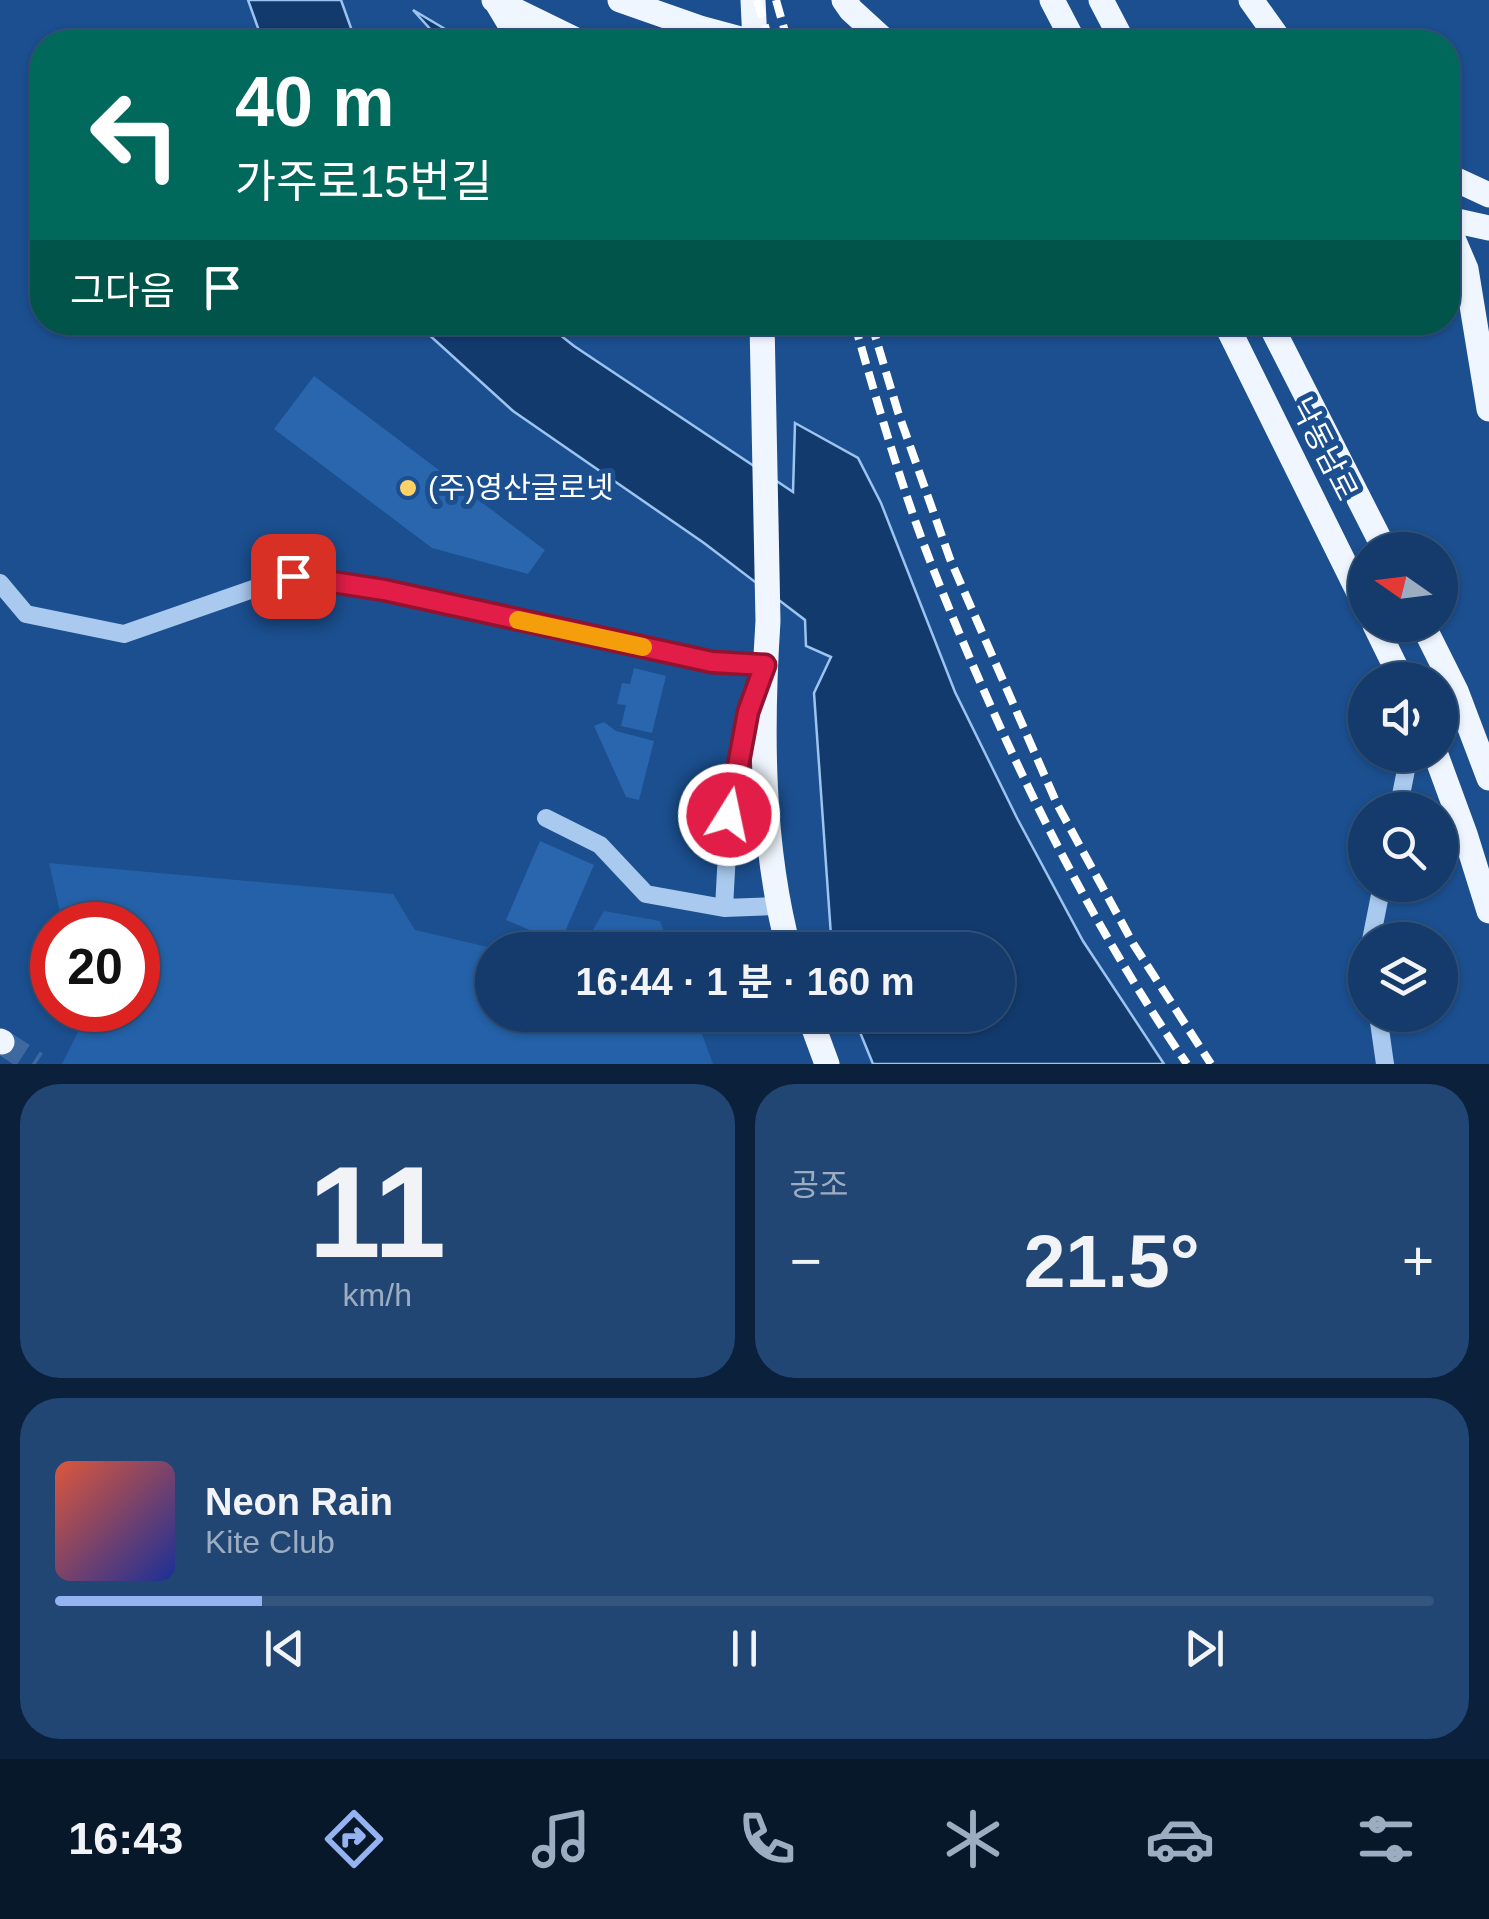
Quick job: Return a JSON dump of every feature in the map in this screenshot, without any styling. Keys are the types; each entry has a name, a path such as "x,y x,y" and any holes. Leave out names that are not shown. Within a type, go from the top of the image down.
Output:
{"main road":[{"path":"620,0 708,30"},
{"path":"754,0 754,30"},
{"path":"844,0 873,30"},
{"path":"1052,0 1068,30"},
{"path":"1100,0 1116,30"},
{"path":"1251,0 1272,30"},
{"path":"495,1 513,30"},
{"path":"495,1 555,30"},
{"path":"1460,182 1489,195"},
{"path":"1460,222 1489,228"},
{"path":"1468,270 1489,410"},
{"path":"762,335 768,622 766,786 777,906 784,932"},
{"name":"낙동남로","path":"1231,335 1348,571"},
{"name":"낙동남로","path":"1277,335 1377,532"},
{"path":"1432,642 1456,691 1489,778"},
{"path":"1442,772 1489,911"},
{"path":"815,1032 827,1064"}],"street":[{"path":"0,583 26,614 124,634 293,576 384,590 712,662 765,665 748,712 729,815 724,908"},
{"path":"546,818 600,846 646,894 724,908 777,906"},
{"path":"1380,1032 1385,1064"}],"shaded area":[{"path":"248,0 341,0 352,30 259,30"},
{"path":"413,10 447,30 431,30"},
{"path":"429,335 560,335 793,492 795,423 858,458 881,503 955,692 1017,818 1083,941 1164,1064 873,1064 860,1032 1015,1032 1015,932 831,932 814,693 831,657 806,646 805,620 704,543 513,411"},
{"path":"49,863 393,894 415,930 475,944 475,1032 701,1032 713,1064 62,1064 78,1032 160,1032 160,902 58,902"},
{"path":"604,911 660,921 664,932 592,932"}],"building":[{"name":"(주)영산글로넷","path":"314,376 545,550 528,574 432,548 274,429"},
{"path":"634,668 666,676 652,733 621,726 626,705 617,704 622,683 630,684"},
{"path":"604,722 616,731 654,741 639,800 626,797 594,726"},
{"path":"540,841 594,865 565,932 534,932 506,920"}],"tunnel":[{"path":"2,1042 36,1064"}],"railway":[{"path":"757,0 766,30"},
{"path":"776,0 785,30"},
{"path":"858,335 913,514 989,702 1080,888 1187,1064"},
{"path":"875,335 950,559 1057,804 1134,945 1211,1064"}],"slow traffic":[{"path":"518,620 643,647"}],"place":[{"name":"(주)영산글로넷","path":"408,488"}],"route":[{"path":"293,576 384,590 712,662 765,665 748,712 729,815"}]}
